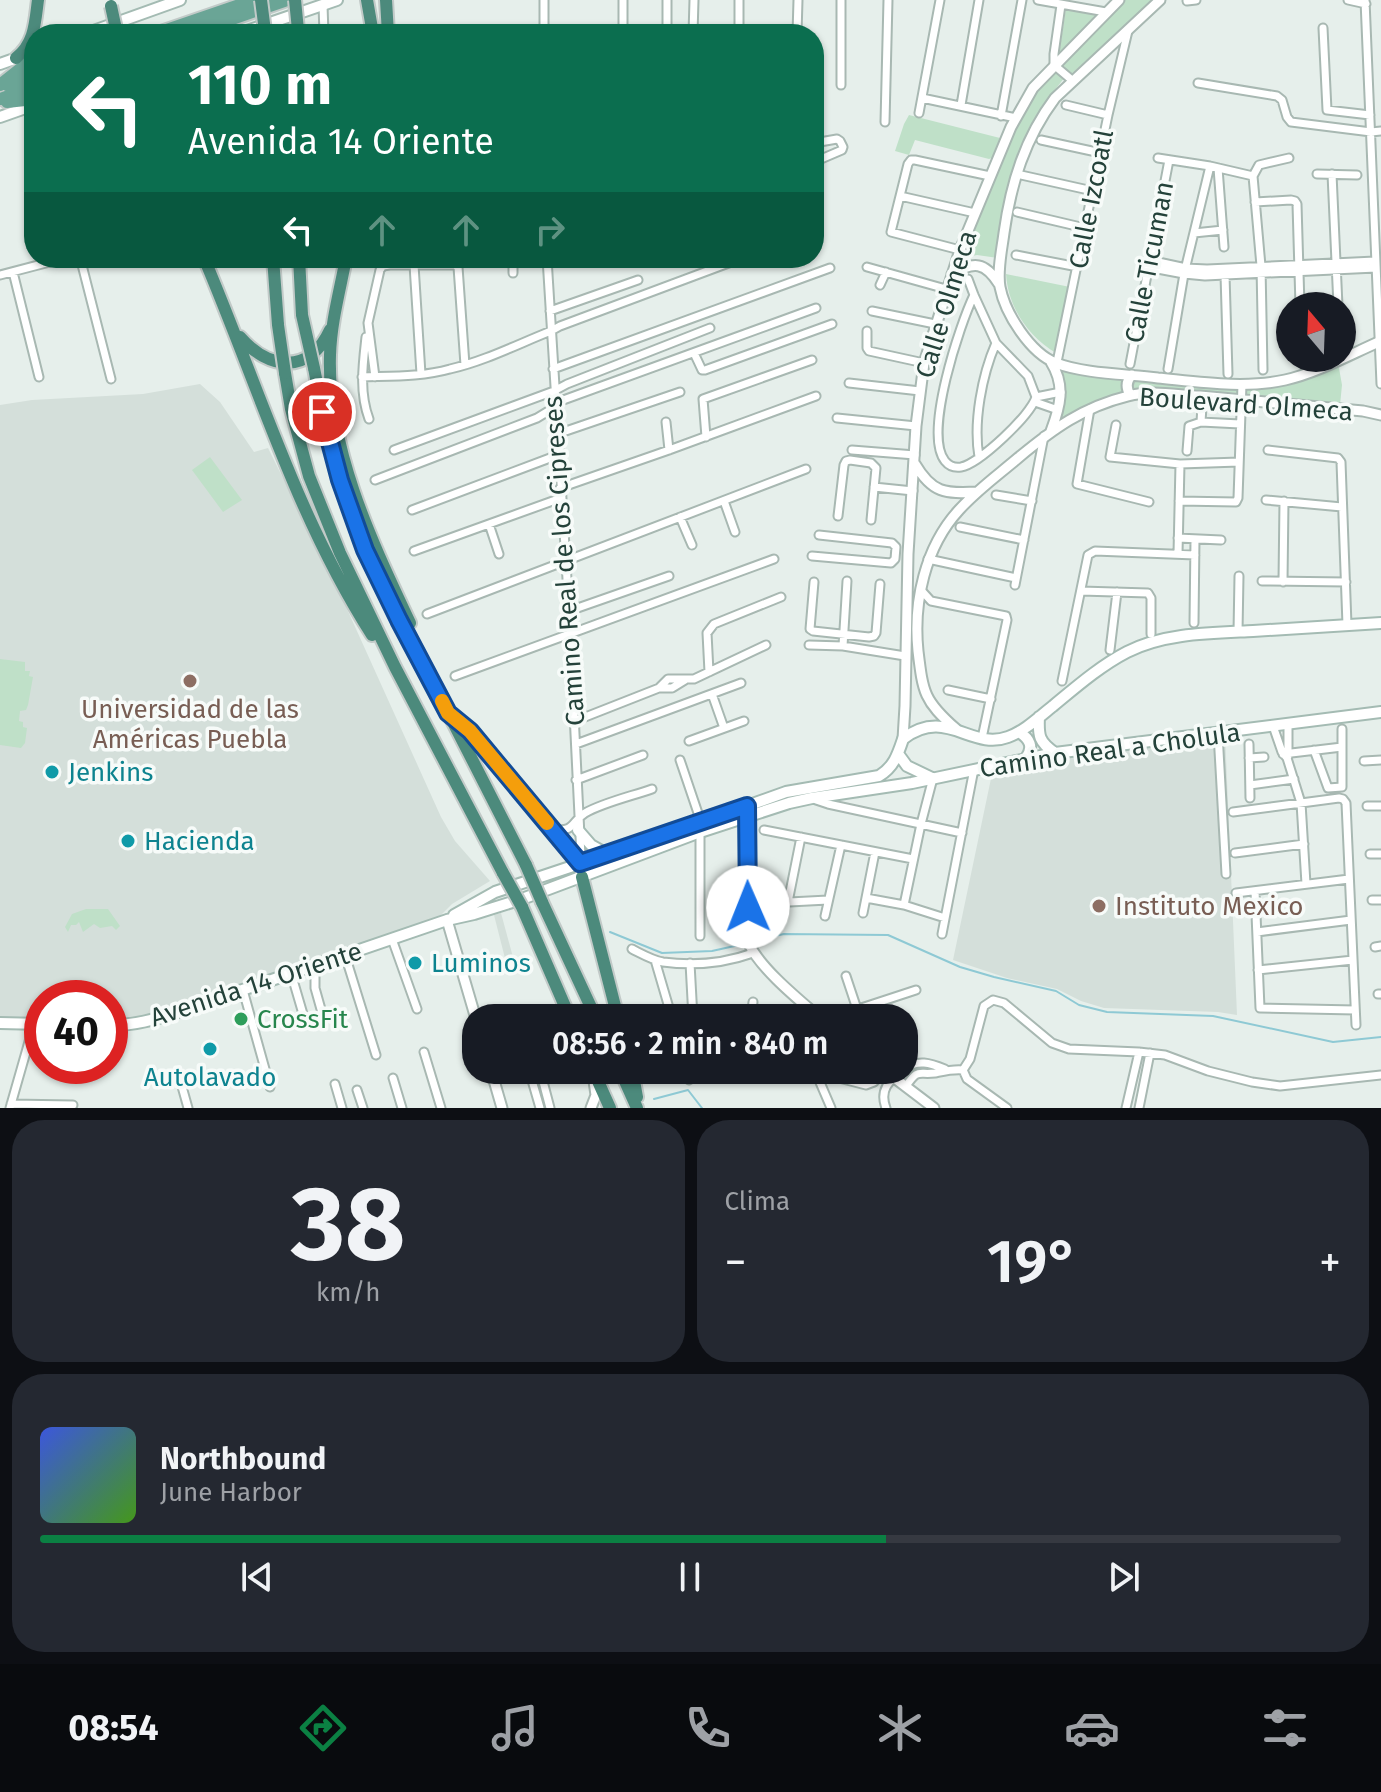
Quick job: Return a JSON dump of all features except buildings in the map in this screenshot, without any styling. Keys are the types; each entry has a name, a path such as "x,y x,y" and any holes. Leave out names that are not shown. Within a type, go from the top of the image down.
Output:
{"highway":[{"path":"34,24 38,0"},
{"path":"261,0 264,24"},
{"path":"295,0 297,24"},
{"path":"386,0 387,24"},
{"path":"111,3 115,24"},
{"path":"368,4 371,24"},
{"path":"16,58 24,49"},
{"path":"207,268 281,455 320,542 362,620 395,667"},
{"path":"274,268 285,373 309,476 340,553 395,667 522,907 564,1004"},
{"path":"300,268 302,315 331,451 351,515 399,620 526,865 589,1004"},
{"path":"344,268 330,352 334,419 371,534 446,708 470,731 552,829 581,870 614,1004"},
{"path":"233,328 260,355 286,363 304,359 319,348 333,321"},
{"path":"599,1084 610,1108"},
{"path":"627,1084 638,1108"},
{"path":"634,1084 638,1108"}],"main road":[{"path":"113,24 180,0"},
{"path":"184,24 254,0"},
{"path":"218,24 287,0"},
{"path":"267,24 337,0"},
{"path":"0,64 24,57"},
{"path":"0,86 24,64"},
{"path":"0,86 24,78"},
{"path":"0,101 24,91"},
{"path":"0,101 24,100"},
{"path":"0,117 24,109"},
{"path":"840,788 886,772 899,755 903,739 931,726 956,729 982,738 1000,739 1019,732 1108,663 1146,644 1238,632 1381,623"},
{"name":"Camino Real a Cholula","path":"840,788 912,783 1055,753 1381,712"},
{"path":"1039,717 1041,740 1055,753"},
{"path":"1019,732 1031,743 1031,751 1026,758"},
{"path":"899,755 907,766 933,778"},
{"name":"Avenida 14 Oriente","path":"747,811 812,798 840,788"},
{"name":"Avenida 14 Oriente","path":"128,1024 152,1020 447,920 495,892 581,870 747,811 786,792 840,788"},
{"path":"578,825 591,845 607,854"},
{"name":"Avenida 14 Oriente","path":"581,870 607,854 662,841"},
{"path":"0,1023 24,1024"}],"street":[{"path":"544,0 544,24"},
{"path":"623,0 623,24"},
{"path":"667,0 667,24"},
{"path":"693,24 694,0"},
{"path":"739,0 739,24"},
{"path":"797,24 798,0"},
{"path":"841,0 841,85"},
{"path":"885,122 888,0"},
{"path":"919,113 940,0"},
{"path":"961,105 979,0"},
{"path":"1001,116 1022,0"},
{"path":"1038,0 1106,12"},
{"name":"Calle Olmeca","path":"903,739 908,554 916,426 924,363 935,324 990,176 1033,88 1119,0"},
{"name":"Calle Olmeca","path":"1055,364 1016,325 999,284 1008,210 1024,151 1055,98 1160,0"},
{"path":"1187,1 1196,0"},
{"path":"1348,0 1366,2 1370,115 1374,137 1381,384"},
{"path":"323,5 324,24"},
{"path":"1061,5 1054,65 1073,81"},
{"path":"1323,28 1326,107 1330,111 1370,115"},
{"name":"Calle Izcoatl","path":"1055,364 1128,30"},
{"path":"1198,83 1277,96 1282,100 1291,122 1374,137"},
{"path":"922,98 1016,118"},
{"path":"1066,105 1108,115"},
{"path":"1374,137 1381,131"},
{"path":"824,140 837,139 842,144 842,150 824,158"},
{"path":"1041,140 1101,153"},
{"path":"1158,158 1253,176"},
{"path":"1263,370 1261,269 1253,176 1259,165 1289,158"},
{"path":"960,250 891,232 908,164 915,160 990,176"},
{"name":"Calle Ticuman","path":"1131,370 1169,160"},
{"path":"1214,167 1224,247"},
{"path":"1160,393 1194,233 1214,167"},
{"path":"1317,174 1357,175"},
{"path":"1332,174 1337,292"},
{"path":"1021,175 1093,191"},
{"path":"900,196 975,213"},
{"path":"1255,202 1295,201 1299,292"},
{"path":"1017,212 1085,228"},
{"path":"1194,233 1223,230"},
{"path":"1016,255 1078,267"},
{"path":"1148,264 1225,275 1261,269"},
{"path":"1185,271 1376,264"},
{"path":"952,274 968,266 979,266 989,271 999,284"},
{"path":"867,267 946,289"},
{"path":"0,275 28,268"},
{"path":"83,268 111,379"},
{"path":"369,419 362,377 368,323 382,268"},
{"path":"414,268 421,374"},
{"path":"458,268 465,365"},
{"path":"513,268 513,273"},
{"name":"Camino Real de los Cipreses","path":"547,268 569,611 581,870"},
{"path":"362,377 421,374 465,365 715,268"},
{"path":"553,369 830,268"},
{"path":"13,272 39,377"},
{"path":"880,285 886,272"},
{"path":"1225,275 1228,374"},
{"path":"968,279 996,343 1028,376 1036,399 1058,410"},
{"path":"550,311 638,280"},
{"path":"974,295 960,326 940,413 939,443 946,463 953,467 964,466 979,457 1026,416 1036,399 1061,392"},
{"path":"375,480 537,418 555,405 816,308"},
{"path":"872,311 935,324"},
{"path":"368,323 375,377"},
{"path":"694,353 702,370 705,370 832,324"},
{"path":"394,450 554,391 710,328"},
{"path":"867,331 869,351 924,363"},
{"path":"928,559 1016,582 1048,434 1058,410 1061,392 1055,364 1242,384 1286,380 1380,341"},
{"path":"979,457 980,402 996,343"},
{"path":"706,437 703,399 812,360"},
{"path":"1130,395 1127,387 1131,370"},
{"path":"849,383 920,391"},
{"path":"1179,501 1236,502 1242,384"},
{"path":"557,434 680,392"},
{"name":"Boulevard Olmeca","path":"956,729 935,711 927,698 921,676 917,640 921,590 928,559 956,512 1048,434 1090,409 1130,395 1160,393 1381,415"},
{"path":"560,488 816,396"},
{"path":"1201,422 1202,406"},
{"path":"1090,409 1077,484 1149,502"},
{"path":"537,418 556,421"},
{"path":"837,418 916,426"},
{"path":"666,422 669,450"},
{"path":"1187,451 1189,426 1201,422 1240,424"},
{"path":"1116,425 1110,457 1180,464 1239,462"},
{"path":"852,450 915,460 928,482 941,491 977,492"},
{"path":"1268,450 1338,458 1341,462 1347,625"},
{"path":"412,510 558,455"},
{"path":"838,516 844,465 850,460 875,465 871,520"},
{"path":"1178,554 1180,464"},
{"path":"427,614 806,469"},
{"path":"874,487 913,491"},
{"path":"996,495 1032,501"},
{"path":"414,551 561,498"},
{"path":"1266,500 1342,507"},
{"path":"724,501 735,532"},
{"path":"1283,582 1284,501"},
{"path":"680,517 692,545"},
{"path":"489,524 499,554"},
{"path":"960,527 1024,540"},
{"path":"812,556 891,563 895,559 896,547 892,543 819,535"},
{"path":"1178,538 1221,540"},
{"path":"1194,623 1195,539"},
{"path":"1062,681 1088,555 1095,551 1195,555"},
{"path":"895,553 908,554"},
{"path":"455,676 774,559"},
{"path":"569,611 669,576"},
{"path":"1238,632 1239,576"},
{"path":"843,646 847,581"},
{"path":"1262,581 1346,582"},
{"path":"814,582 810,629 869,637 876,633 880,584"},
{"path":"921,590 931,601 1006,616 982,738"},
{"path":"1081,591 1148,593 1151,634"},
{"path":"1110,650 1117,592"},
{"path":"709,672 709,628 781,597"},
{"path":"575,721 659,688 668,679 694,679 766,645"},
{"path":"809,645 843,646 905,656"},
{"path":"576,744 741,683"},
{"path":"948,690 991,699"},
{"path":"712,694 724,728"},
{"path":"689,741 744,721"},
{"path":"1285,751 1288,724"},
{"path":"1273,726 1285,751 1301,803 1306,884"},
{"path":"1314,750 1328,788 1342,787 1342,729"},
{"path":"1218,733 1226,874"},
{"path":"1249,744 1250,798"},
{"path":"1285,751 1342,747"},
{"path":"576,780 643,755"},
{"path":"1249,758 1264,757"},
{"path":"680,760 701,827 700,936"},
{"path":"1364,761 1381,760"},
{"path":"942,934 974,769"},
{"path":"904,905 933,778"},
{"path":"1250,785 1294,779"},
{"path":"912,783 931,791"},
{"path":"552,829 565,830 578,825 588,811 652,789"},
{"path":"812,798 962,833"},
{"path":"1233,812 1343,799 1346,803 1356,1025"},
{"path":"1367,806 1381,806"},
{"path":"747,811 748,937 753,953 804,1004"},
{"path":"764,830 913,859"},
{"path":"788,902 801,837"},
{"path":"1235,853 1304,844"},
{"path":"825,916 841,845"},
{"path":"863,913 875,852"},
{"path":"1370,854 1381,854"},
{"path":"1236,893 1349,879"},
{"path":"1255,891 1260,1008 1355,1010"},
{"path":"866,898 904,905 945,918"},
{"path":"770,903 828,900"},
{"path":"447,920 472,1004"},
{"path":"1257,932 1351,920"},
{"path":"392,939 417,1009"},
{"path":"632,949 662,962 690,963 729,960 753,953"},
{"path":"345,955 376,1055"},
{"path":"655,960 668,1004"},
{"path":"1258,970 1353,960"},
{"path":"690,963 692,1004"},
{"path":"312,966 324,1020"},
{"path":"291,973 303,1014"},
{"path":"846,976 856,1004"},
{"path":"243,990 270,1087"},
{"path":"883,1004 916,990"},
{"path":"963,1070 970,1059 984,1006 999,1000 1052,1043 1069,1049 1165,1055 1208,1071 1280,1086 1381,1075"},
{"path":"424,1052 441,1108"},
{"path":"1126,1108 1139,1052"},
{"path":"1139,1108 1150,1053"},
{"path":"918,1063 963,1070"},
{"path":"24,1067 11,1106 73,1105"},
{"path":"934,1108 906,1086 919,1073 937,1073 945,1069"},
{"path":"963,1070 967,1079 1007,1108"},
{"path":"393,1078 402,1108"},
{"path":"181,1083 188,1108"},
{"path":"335,1084 342,1108"},
{"path":"495,1084 502,1108"},
{"path":"533,1084 540,1108"},
{"path":"544,1084 550,1108"},
{"path":"591,1108 596,1095 595,1084"},
{"path":"819,1084 831,1108"},
{"path":"884,1107 887,1084"},
{"path":"357,1090 363,1108"}],"shaded area":[{"name":"Universidad de las Américas Puebla","path":"200,384 220,402 254,452 268,448 333,578 441,817 455,841 490,881 452,904 437,919 152,1017 128,1020 128,980 24,980 24,1020 0,1019 0,405 32,400 143,394"},
{"name":"Instituto Mexico","path":"1225,733 1237,1015 1104,1008 1057,989 1007,978 953,960 993,769"},
{"path":"501,913 517,972 509,974 494,915"}],"green space":[{"path":"1125,0 1154,0 1069,76 1059,67 1087,34"},
{"path":"1066,8 1096,15 1059,54"},
{"path":"1054,68 1065,77 1042,106 1019,152 1008,195 998,258 977,255 961,258 1014,125 1036,86"},
{"path":"909,115 1000,138 989,159 915,140 909,155 895,151"},
{"path":"1006,274 1070,287 1056,353 1021,320 1011,298"},
{"path":"1059,368 1126,378 1126,392 1057,422 1064,395"},
{"path":"1324,372 1340,372 1340,405 1244,394 1244,389"},
{"path":"1134,379 1240,387 1240,393 1132,393 1130,383"},
{"path":"210,457 242,500 223,512 192,470"},
{"path":"0,659 25,662 25,671 30,671 29,676 33,677 28,705 26,710 20,711 19,721 27,728 21,748 0,745"},
{"path":"86,909 108,909 120,926 116,930 112,926 100,928 94,924 83,932 79,922 71,925 68,932 65,927 72,914"}],"waterway":[{"path":"610,932 662,953 712,951 739,945"},
{"path":"756,940 784,934 888,935 960,967 1056,991 1079,1005 1107,1012 1213,1016 1333,1042 1381,1037"},
{"path":"654,1099 688,1090 702,1108"}],"slow traffic":[{"path":"442,701 448,713 470,731 547,823"}],"place":[{"name":"Universidad de las Américas Puebla","path":"190,681"},
{"name":"Jenkins","path":"52,772"},
{"name":"Hacienda","path":"128,841"},
{"name":"Instituto Mexico","path":"1099,906"},
{"name":"Luminos","path":"415,963"},
{"name":"CrossFit","path":"241,1019"},
{"name":"Autolavado","path":"210,1049"}],"route":[{"path":"322,412 340,480 365,550 448,713 470,731 580,863 747,806 748,907"}]}
